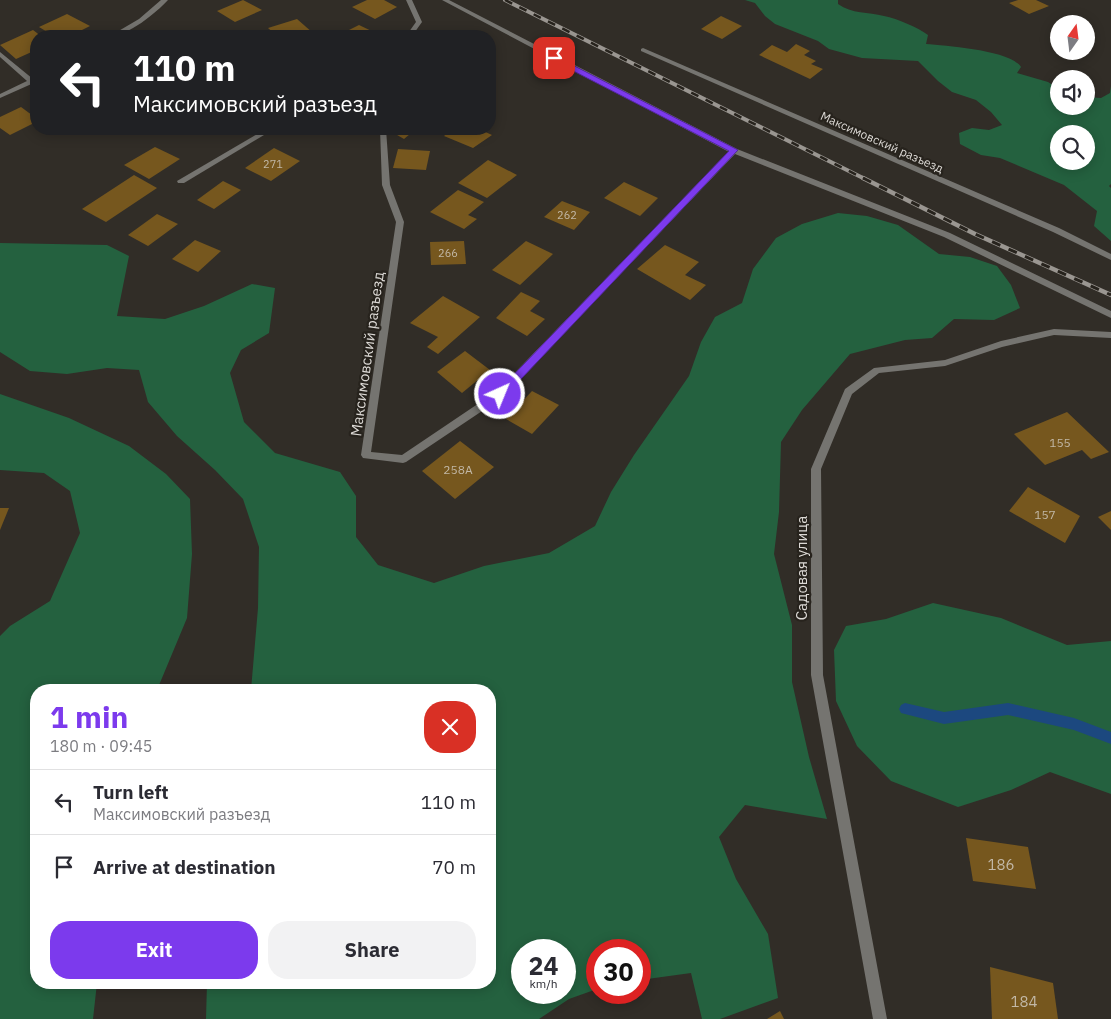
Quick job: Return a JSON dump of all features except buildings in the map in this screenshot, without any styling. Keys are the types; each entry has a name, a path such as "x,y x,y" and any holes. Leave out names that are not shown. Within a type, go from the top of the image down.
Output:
{"street":[{"path":"124,30 141,20 165,0"},
{"path":"409,0 419,22 413,30"},
{"path":"445,0 734,150 947,235 1111,315"},
{"name":"Максимовский разъезд","path":"643,50 1056,230 1111,257"},
{"path":"0,54 30,78"},
{"path":"0,96 30,83"},
{"path":"181,181 261,135"},
{"name":"Максимовский разъезд","path":"383,135 386,185 400,222 366,455 403,458 500,394 734,150"},
{"name":"Садовая улица","path":"880,1019 817,675 816,469 848,392 877,370 945,363 1001,344 1054,332 1111,335"}],"green space":[{"path":"745,0 838,0 838,4 849,10 895,19 913,26 928,35 926,44 977,50 1015,61 1021,67 1017,73 1050,83 1050,115 1095,115 1095,98 1101,98 1110,93 1111,86 1111,184 1109,186 1111,188 1111,241 1094,226 1097,211 1064,185 1000,158 981,155 960,144 959,133 972,128 989,130 1002,125 991,112 976,100 952,92 918,61 862,58 829,49 818,41 775,24 765,16 755,3"},
{"path":"838,213 867,216 898,225 939,254 970,257 997,266 1011,285 1020,308 994,320 954,319 932,338 905,340 850,354 802,410 781,442 779,512 774,554 792,625 792,682 809,757 827,819 745,805 719,837 736,879 768,934 778,998 720,1019 702,1019 691,973 651,978 651,939 586,939 586,993 576,996 576,939 511,939 511,1004 562,1004 539,1019 206,1019 207,989 496,989 496,684 252,684 258,608 259,547 243,499 215,470 177,436 148,402 139,370 107,368 67,374 30,371 0,352 0,243 107,245 129,256 117,316 165,319 204,306 252,284 275,288 269,333 241,350 230,373 244,422 275,453 340,472 356,496 356,537 378,565 434,583 484,566 549,553 595,526 611,492 634,455 689,376 701,342 715,317 742,303 753,269 776,238 802,224"},
{"path":"0,394 69,418 129,446 166,474 190,499 192,554 187,618 160,684 30,684 30,989 96,989 93,1019 0,1019 0,636 10,626 50,601 80,533 70,491 44,473 0,470"},
{"path":"933,603 1001,618 1067,645 1111,641 1111,794 1050,772 1011,790 958,807 891,781 857,746 836,701 834,650 846,626 886,619"}],"waterway":[{"path":"905,709 944,718 1008,709 1074,724 1111,738"}],"railway":[{"path":"505,0 865,179"},
{"path":"865,179 975,234 1111,295"}],"route":[{"path":"500,394 734,150 554,58"}]}
